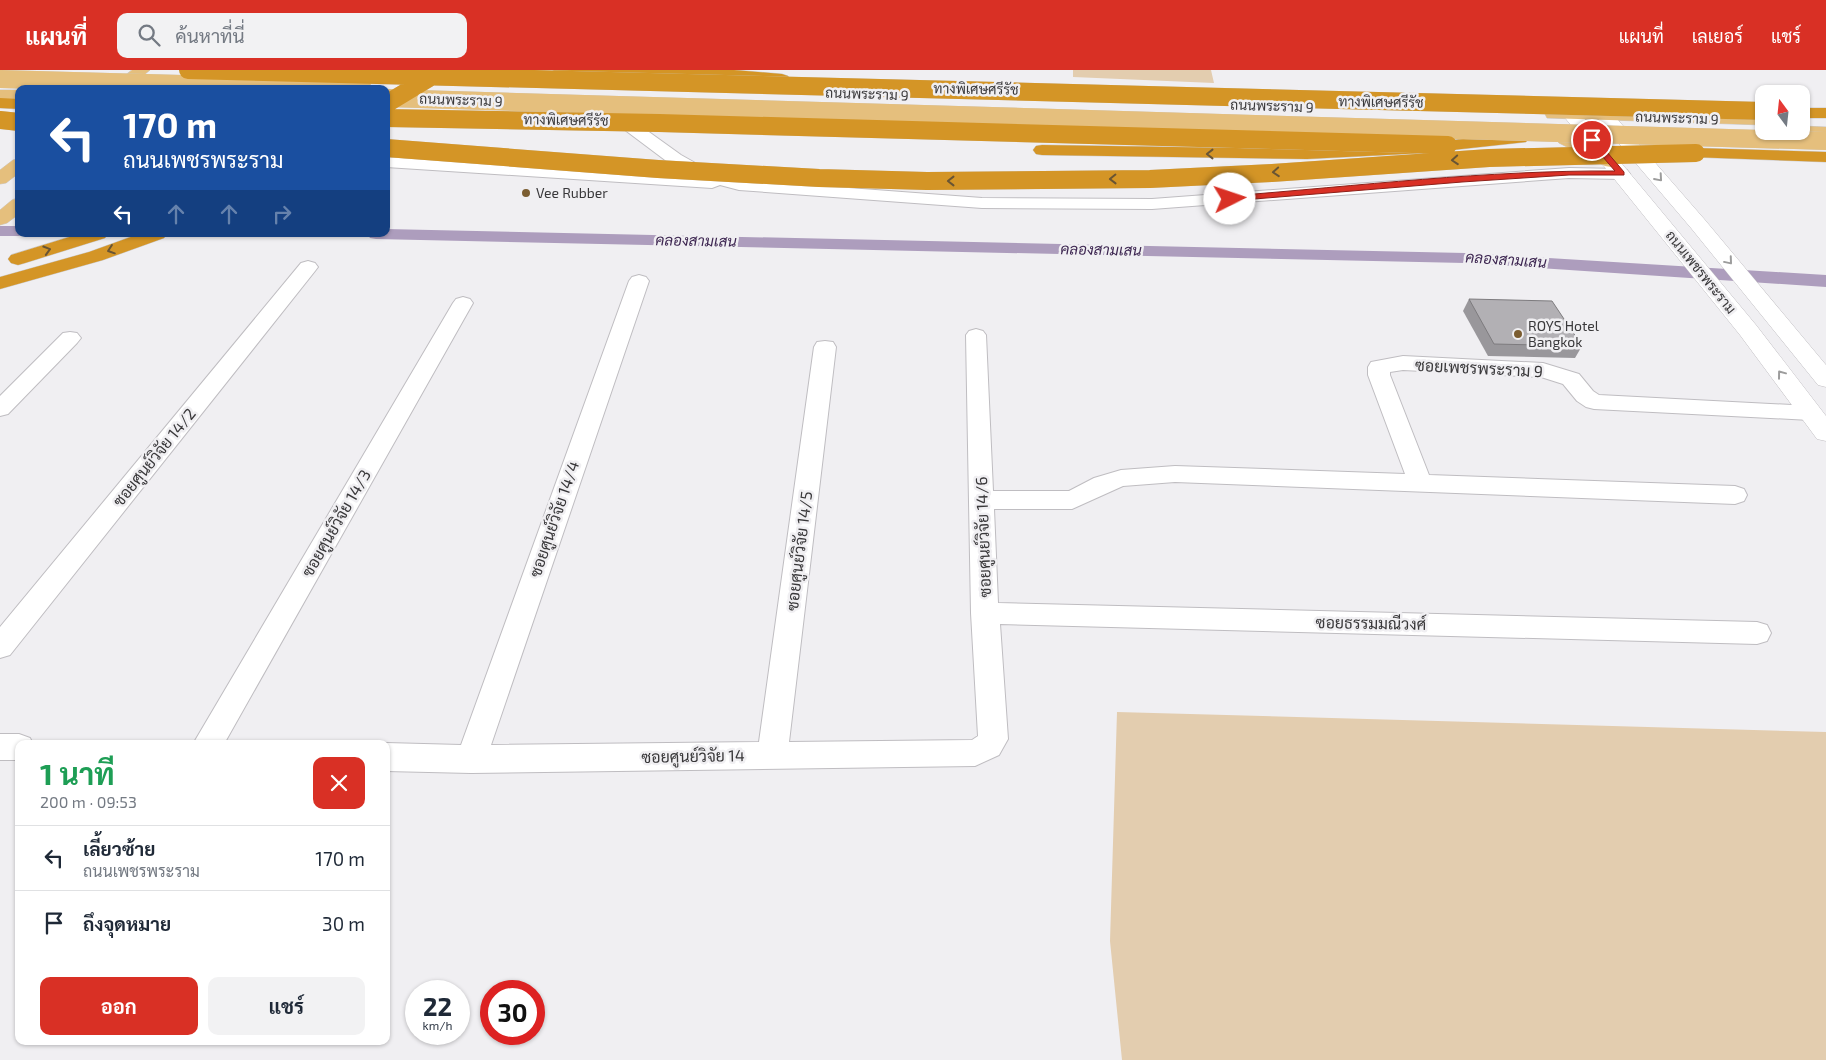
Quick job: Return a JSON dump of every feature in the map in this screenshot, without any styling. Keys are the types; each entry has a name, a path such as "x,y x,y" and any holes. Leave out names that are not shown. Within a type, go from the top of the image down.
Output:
{"highway":[{"path":"369,85 392,70"},
{"path":"390,102 441,70"},
{"path":"561,70 691,76 732,81 773,91"},
{"path":"681,70 869,87"},
{"name":"ทางพิเศษศรีรัช","path":"183,72 869,87 1755,112"},
{"path":"261,85 276,74"},
{"path":"0,103 15,104"},
{"path":"1810,113 1826,113"},
{"name":"ทางพิเศษศรีรัช","path":"390,118 490,118 1826,157"},
{"path":"0,119 15,121"},
{"path":"390,119 448,126 560,132 780,142 1042,150 1306,154 1425,148 1520,138"},
{"path":"390,148 658,169 819,178 927,181 1150,179 1272,173 1488,158 1696,153"},
{"path":"0,249 36,237"},
{"path":"0,264 88,237"},
{"path":"0,283 96,256 149,237"}],"main road":[{"name":"ถนนพระราม 9","path":"0,70 276,74 773,91 1755,120"},
{"path":"257,70 276,74"},
{"path":"122,85 139,72"},
{"path":"167,85 183,72"},
{"path":"0,79 218,85"},
{"path":"0,87 15,87"},
{"name":"ถนนพระราม 9","path":"390,89 1755,130"},
{"path":"0,95 15,95"},
{"name":"ถนนพระราม 9","path":"390,98 1826,141"},
{"name":"ถนนพระราม 9","path":"390,105 1826,147"},
{"path":"0,119 8,122 15,128"},
{"path":"1810,121 1826,122"},
{"path":"1810,131 1826,132"},
{"path":"1565,139 1616,168"}],"street":[{"path":"611,112 675,159 700,173 739,185"},
{"name":"ถนนเพชรพระราม","path":"1572,115 1818,413 1826,433"},
{"name":"ถนนเพชรพระราม","path":"1605,116 1698,224 1826,380"},
{"path":"1306,154 1326,192"},
{"path":"390,162 982,203 1152,204 1616,168"},
{"name":"ซอยศูนย์วิจัย 14/2","path":"0,647 308,268"},
{"name":"ซอยศูนย์วิจัย 14/4","path":"472,759 544,546 639,281"},
{"name":"ซอยศูนย์วิจัย 14/3","path":"210,740 463,302"},
{"name":"ซอยศูนย์วิจัย 14/6","path":"976,335 985,613 993,739"},
{"path":"0,409 70,338"},
{"name":"ซอยศูนย์วิจัย 14/5","path":"772,755 825,347"},
{"name":"ซอยเพชรพระราม 9","path":"1420,483 1378,375 1379,367 1403,363 1543,370 1571,379 1594,402 1818,413"},
{"path":"982,500 1072,500 1103,484 1121,478 1175,474 1735,495"},
{"name":"ซอยธรรมมณีวงศ์","path":"985,613 1757,633"},
{"name":"ซอยศูนย์วิจัย 14","path":"390,756 472,759 975,753 988,746 993,739"},
{"path":"0,746 15,747"}],"shaded area":[{"path":"1073,70 1211,70 1214,83 1073,77"},
{"path":"1117,712 1826,732 1826,1060 1122,1060 1110,941"}],"building":[{"name":"ROYS Hotel Bangkok","path":"1469,299 1552,301 1582,346 1494,344"}],"waterway":[{"name":"คลองสามเสน","path":"0,231 15,231"},
{"name":"คลองสามเสน","path":"390,234 1465,258 1826,281"}],"place":[{"name":"Vee Rubber","path":"526,193"},
{"name":"ROYS Hotel Bangkok","path":"1518,334"}],"route":[{"path":"1230,199 1569,173 1621,174 1592,140"}]}
